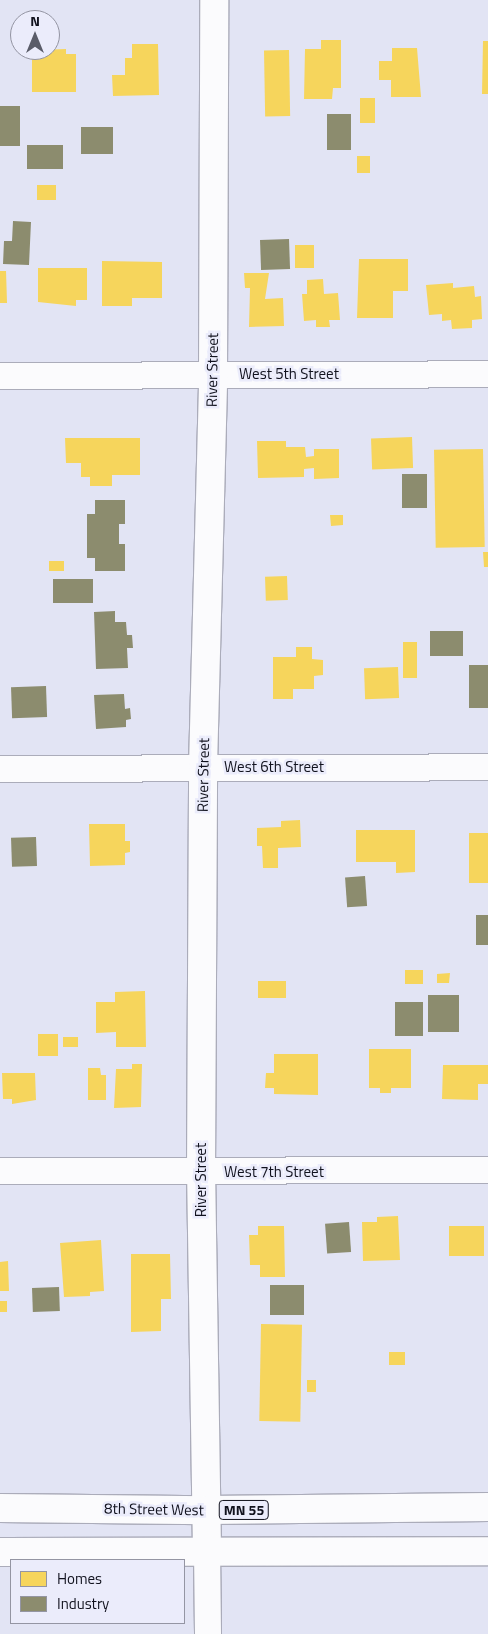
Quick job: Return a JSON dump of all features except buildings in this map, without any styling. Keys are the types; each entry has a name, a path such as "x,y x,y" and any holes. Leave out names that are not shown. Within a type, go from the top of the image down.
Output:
{"main road":[{"name":"River Street","path":"207,1550 201,1172 203,768 213,375 214,0"},
{"name":"8th Street West","path":"0,1508 207,1510 488,1507"},
{"path":"0,1552 207,1550 488,1551"}],"street":[{"name":"West 5th Street","path":"0,376 488,374"},
{"name":"West 6th Street","path":"0,769 488,767"},
{"name":"West 7th Street","path":"0,1170 201,1172 488,1170"},
{"path":"207,1550 208,1634"}]}
